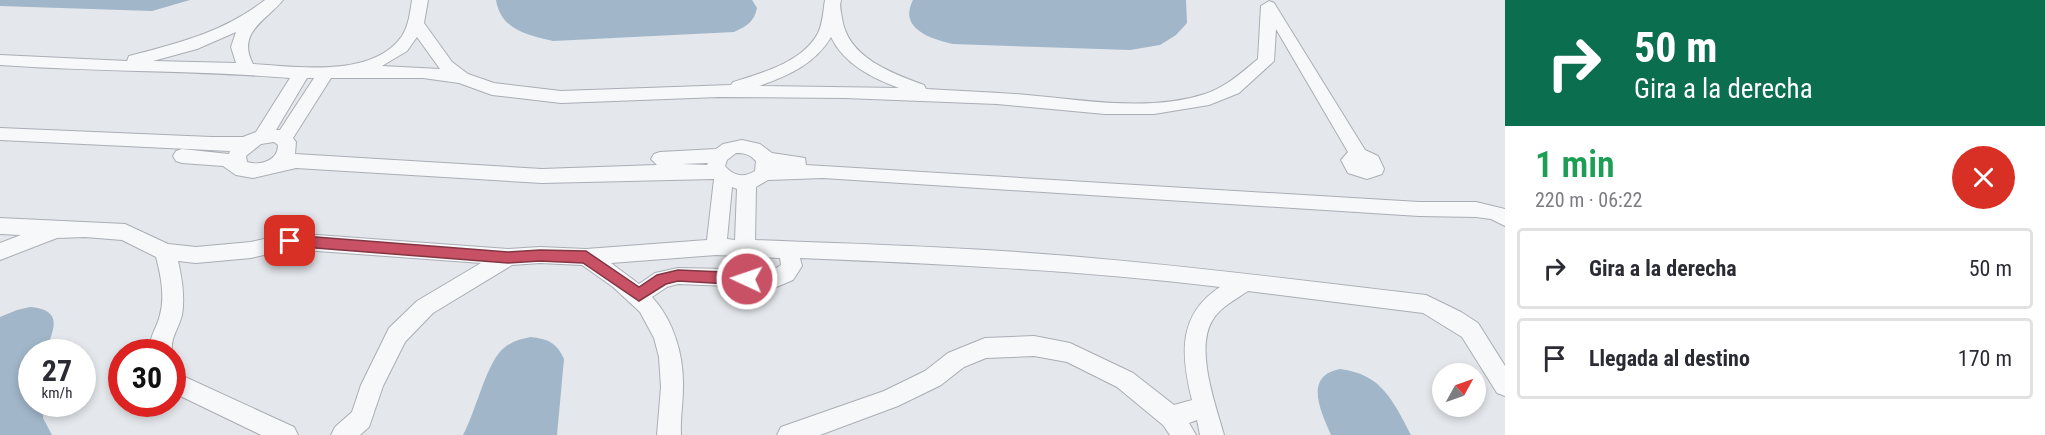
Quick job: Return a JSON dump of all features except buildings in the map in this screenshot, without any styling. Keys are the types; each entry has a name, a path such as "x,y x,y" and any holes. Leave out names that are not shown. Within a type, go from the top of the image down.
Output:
{"street":[{"path":"359,70 393,55 410,40 420,0"},
{"path":"719,91 764,78 784,69 810,52 827,31 831,2"},
{"path":"831,2 836,29 843,45 853,55 904,84 937,95"},
{"path":"0,60 301,73 359,70 423,72 462,78 492,89 561,98 719,91 937,95 1105,108 1154,108 1209,99 1233,89 1266,61 1268,51 1267,3"},
{"path":"1267,3 1359,155"},
{"path":"103,66 153,56 223,33 270,4"},
{"path":"248,69 240,58 238,46 245,29 270,4"},
{"path":"416,23 440,59 462,78"},
{"path":"1268,51 1300,59"},
{"path":"277,164 283,159 286,143 326,72"},
{"path":"243,170 236,161 237,155 254,140 291,93 301,73"},
{"path":"0,134 211,144 278,136 286,143 542,164 681,159 720,168 738,183 758,171 823,171 1419,209 1478,210 1499,213 1505,218"},
{"path":"0,147 123,151 206,157 227,160 243,170 259,171 277,164 296,161 542,176 720,168"},
{"path":"716,247 720,168 732,147 748,147 761,153 744,217 745,249"},
{"path":"0,226 125,232 165,252 196,255 251,250 290,241 508,257 540,255 586,257 716,247 1045,262 1187,275 1426,304 1470,330 1505,386"},
{"path":"0,252 55,230"},
{"path":"639,295 662,279 678,276 774,279 786,274 792,266 788,251"},
{"path":"163,339 171,316 173,279 165,252"},
{"path":"458,253 466,270 466,281"},
{"path":"343,435 361,419 372,385 397,335 424,307 508,257"},
{"path":"586,257 639,295 657,319 669,346 672,381 667,415 669,435"},
{"path":"1187,275 1212,305"},
{"path":"1212,435 1198,380 1195,346 1200,324 1212,305 1244,282"},
{"path":"789,435 890,399 933,378 956,360 985,348 1034,346 1070,352 1125,380 1177,426 1206,407"},
{"path":"186,388 286,435"}],"water":[{"path":"0,0 190,0 152,11 0,6"},
{"path":"496,0 752,0 757,8 749,23 734,32 553,41 525,33 509,25 503,18"},
{"path":"913,0 1186,0 1187,23 1176,35 1160,45 1130,50 953,44 927,36 913,25 910,10"},
{"path":"30,307 41,309 52,316 54,322 50,339 18,339 18,417 43,417 52,435 0,435 0,317"},
{"path":"531,337 551,343 564,359 557,435 463,435 489,370 499,353 514,342"},
{"path":"1340,369 1366,377 1385,391 1411,435 1331,435 1320,406 1318,387 1329,373"}],"route":[{"path":"290,241 508,257 540,255 586,257 639,295 662,279 678,276 747,279"}]}
